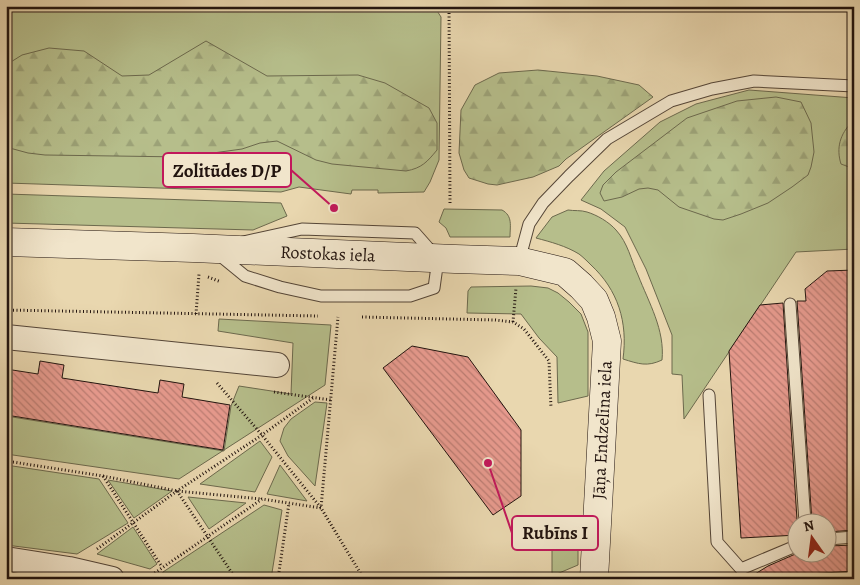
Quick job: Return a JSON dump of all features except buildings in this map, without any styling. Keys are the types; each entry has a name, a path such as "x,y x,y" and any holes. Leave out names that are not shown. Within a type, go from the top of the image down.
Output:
{"street":[{"name":"Rostokas iela","path":"6,242 519,261 565,272 582,286 594,300 601,317 606,341"},
{"path":"6,338 277,365"},
{"name":"Jāņa Endzelīna iela","path":"594,579 606,341"},
{"path":"6,559 70,569 112,579"}],"lane":[{"path":"519,261 529,224 543,203 562,182 607,139 671,101 712,89 754,82 854,86"},
{"path":"212,249 245,276 280,287 321,296 410,296 434,288 438,259"},
{"path":"790,304 804,512"},
{"path":"709,395 716,542 741,569 788,549"},
{"path":"838,538 854,537"}],"path":[{"path":"448,6 450,203"},
{"path":"513,322 519,261"},
{"path":"196,314 198,273 227,285"},
{"path":"6,310 323,316"},
{"path":"288,312 294,316"},
{"path":"321,508 338,317 332,316"},
{"path":"358,317 513,322 524,329 550,361 551,408"},
{"path":"201,357 219,387 262,435 321,508 364,579"},
{"path":"95,550 177,491 314,398"},
{"path":"6,461 104,476 177,491 262,499 321,508"},
{"path":"104,476 162,567"},
{"path":"177,491 236,579"},
{"path":"146,579 262,499"},
{"path":"278,579 288,503"}],"green space":[{"path":"6,6 434,6 441,17 439,160 424,192 378,193 378,190 352,190 351,194 299,187 281,192 6,183"},
{"path":"206,41 267,76 358,75 385,83 429,108 437,123 437,150 424,164 406,171 332,164 316,160 277,141 260,143 242,149 184,157 45,155 6,147 6,65 22,55 49,48 84,51 122,76 149,75"},
{"path":"538,70 597,76 639,85 653,97 566,159 559,166 533,177 497,185 469,178 464,170 459,153 461,110 475,85 499,73"},
{"path":"749,90 854,98 854,249 796,252 684,419 682,375 672,374 672,335 646,269 625,227 601,209 581,200 604,171 660,122 696,104"},
{"path":"776,97 801,102 811,123 814,152 808,175 768,203 723,220 714,219 679,207 658,190 648,188 639,189 622,197 604,201 600,193 603,185 616,172 687,118 737,101"},
{"path":"852,122 854,122 854,168 841,164 839,152 842,136"},
{"path":"6,194 281,203 287,216 253,230 6,223"},
{"path":"444,209 502,210 506,212 509,218 510,237 450,237 446,228 439,222"},
{"path":"568,210 585,211 599,217 613,227 624,240 659,327 662,360 652,364 643,364 623,359 624,332 622,320 619,308 608,285 579,254 564,246 536,238 552,217"},
{"path":"531,286 548,288 558,293 581,314 588,332 588,396 558,403 557,357 539,338 521,314 467,313 468,291 471,287"},
{"path":"219,319 331,325 325,385 224,450 231,406 239,386 291,394 293,343 218,331"},
{"path":"315,402 327,403 315,486 288,456 280,441 284,428 291,419"},
{"path":"6,416 223,451 179,479 6,454"},
{"path":"260,441 272,457 255,492 200,484"},
{"path":"6,465 99,479 128,523 77,554 6,545"},
{"path":"280,465 307,501 267,494"},
{"path":"108,480 172,491 134,518"},
{"path":"188,497 246,503 209,529"},
{"path":"264,505 282,510 271,579 161,579 163,572"},
{"path":"133,527 157,564 150,569 97,554"},
{"path":"555,543 571,545 578,550 578,565 552,576 552,547"}],"place":[{"name":"Zolitūdes D/P","path":"334,208"},
{"name":"Rubīns I","path":"488,463"}]}
